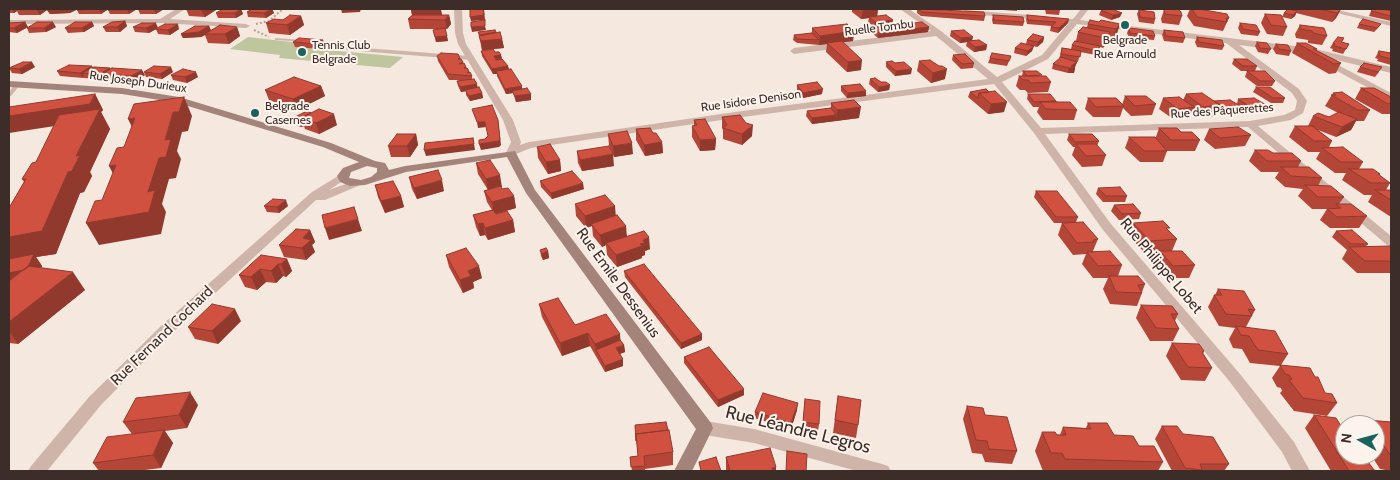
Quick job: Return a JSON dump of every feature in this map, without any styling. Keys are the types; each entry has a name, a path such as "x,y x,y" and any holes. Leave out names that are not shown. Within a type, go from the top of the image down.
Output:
{"street":[{"path":"162,21 181,9"},
{"path":"347,152 347,172 344,180 354,184 368,182 382,172 511,153 516,142 508,120 487,82 470,58 460,34 458,9"},
{"name":"Rue Philippe Lobet","path":"904,9 938,33 996,81 1038,131 1107,227 1235,378 1288,447 1301,471"},
{"name":"Rue Isidore Denison","path":"511,153 530,145 734,115 996,81 1045,57 1085,9"},
{"path":"1324,9 1391,24"},
{"path":"1358,17 1365,9"},
{"path":"960,11 1056,20"},
{"path":"1066,20 1304,50 1391,70"},
{"path":"9,22 162,21 246,26"},
{"name":"Ruelle Tombu","path":"794,52 938,33"},
{"name":"Rue des Pâquerettes","path":"1038,131 1250,124 1287,118 1300,111 1302,101 1296,91 1227,40"},
{"path":"1304,50 1391,97"},
{"name":"Rue Joseph Durieux","path":"13,84 122,91 179,100 347,152 371,163 382,172"},
{"path":"1250,124 1391,242"},
{"name":"Rue Emile Dessenius","path":"511,153 530,191 705,428"},
{"path":"347,172 371,163"},
{"name":"Rue Fernand Cochard","path":"37,471 95,401 167,329 316,194 347,172"},
{"name":"Rue Fernand Cochard","path":"298,212 322,197 354,184"},
{"path":"683,471 705,428"},
{"name":"Rue Léandre Legros","path":"705,428 754,436 882,471"}],"lane":[{"path":"277,39 349,46 347,48 470,58"},
{"path":"9,95 13,84"}],"path":[{"path":"246,26 269,21 283,9"},
{"path":"246,26 265,36 277,39"}],"green space":[{"name":"Tennis Club Belgrade","path":"248,37 300,43 296,47 403,57 390,68 279,58 280,55 230,49"}],"building":[{"path":"109,9 128,9 108,10"},
{"path":"223,9 241,9 235,13 216,13"},
{"path":"252,9 272,9 264,13 247,12"},
{"path":"470,9 483,9 484,15 470,17"},
{"path":"918,9 984,12 985,16 922,12"},
{"path":"1106,9 1122,13 1113,15 1101,10"},
{"path":"1165,9 1178,9 1182,16 1165,14"},
{"path":"1192,9 1227,14 1229,18 1226,18 1227,22 1197,17"},
{"path":"1288,9 1297,11 1293,15 1284,13"},
{"path":"1319,9 1341,9 1337,13"},
{"path":"1373,9 1391,11 1391,16 1371,11"},
{"path":"1139,10 1154,12 1155,19 1140,17"},
{"path":"1265,14 1281,15 1287,27 1271,25"},
{"path":"290,15 301,16 287,25 266,23 274,19 283,20"},
{"path":"413,15 449,15 445,20 408,19"},
{"path":"886,15 893,20 875,22 869,17"},
{"path":"993,15 1023,17 1024,22 994,20"},
{"path":"1027,15 1069,19 1059,28 1051,27 1056,22 1028,20"},
{"path":"1363,19 1381,24 1377,28 1359,24"},
{"path":"485,20 485,26 471,27 471,22"},
{"path":"1090,20 1120,24 1116,29 1088,24"},
{"path":"125,21 117,27 103,27 112,22"},
{"path":"25,22 14,28 9,28 9,23"},
{"path":"37,22 53,22 44,28 27,28"},
{"path":"75,22 92,22 82,28 65,28"},
{"path":"922,22 929,27 879,33 873,28"},
{"path":"142,23 156,23 146,28 133,27"},
{"path":"1240,23 1256,25 1260,32 1243,29"},
{"path":"165,24 178,24 168,30 155,29"},
{"path":"847,24 854,31 820,36 812,28"},
{"path":"220,25 237,27 225,34 205,34"},
{"path":"1300,25 1324,28 1327,36 1300,29"},
{"path":"195,26 209,26 199,32 181,34"},
{"path":"1083,27 1110,32 1106,38 1078,32"},
{"path":"445,28 447,36 435,37 433,30"},
{"path":"1129,28 1153,31 1155,36 1130,33"},
{"path":"495,30 496,32 480,35 478,32"},
{"path":"964,30 973,37 961,38 951,31"},
{"path":"1164,30 1183,32 1185,38 1166,36"},
{"path":"500,32 502,39 481,41 479,36"},
{"path":"812,33 819,40 797,39 794,35"},
{"path":"1033,34 1044,37 1038,42 1027,40"},
{"path":"1197,37 1222,40 1224,46 1199,42"},
{"path":"1338,37 1344,38 1341,42 1349,44 1346,49 1334,46 1335,44 1333,43"},
{"path":"299,38 323,40 317,44 293,42"},
{"path":"979,40 987,45 975,47 968,41"},
{"path":"842,41 862,60 848,62 827,43"},
{"path":"1075,41 1100,46 1097,51 1072,45"},
{"path":"1257,42 1267,43 1271,49 1260,48"},
{"path":"1021,43 1034,46 1028,51 1015,48"},
{"path":"1297,43 1306,43 1317,49 1313,49 1341,63 1334,64"},
{"path":"1276,44 1288,45 1291,51 1279,49"},
{"path":"1062,48 1081,51 1080,57 1061,54"},
{"path":"493,49 501,55 494,56 496,60 502,59 508,66 492,69 481,51"},
{"path":"1379,51 1391,53 1391,59 1380,56"},
{"path":"441,53 458,54 460,58 458,59 461,59 463,62 459,64 464,63 466,67 464,68 467,68 469,71 467,73 470,72 472,76 448,74 437,56"},
{"path":"992,53 1011,56 1009,61 990,58"},
{"path":"965,54 974,63 962,64 953,55"},
{"path":"1061,57 1077,62 1071,66 1075,68 1053,64"},
{"path":"1234,59 1247,59 1257,66 1243,66"},
{"path":"930,60 947,69 933,73 919,61"},
{"path":"892,61 895,63 904,62 912,69 896,71 886,62"},
{"path":"23,62 32,62 19,69 9,68"},
{"path":"1364,63 1382,67 1378,72 1360,67"},
{"path":"69,65 92,66 80,73 57,71"},
{"path":"154,66 171,67 160,74 144,72"},
{"path":"94,67 110,68 99,74 82,73"},
{"path":"112,68 142,70 131,76 102,74"},
{"path":"183,69 196,72 185,77 171,75"},
{"path":"511,69 522,86 505,89 496,71"},
{"path":"1023,71 1037,71 1042,75 1027,76"},
{"path":"1247,71 1265,71 1275,81 1260,81"},
{"path":"1019,76 1046,76 1051,82 1031,83"},
{"path":"294,77 321,86 293,99 265,90"},
{"path":"875,78 890,85 879,87 870,79"},
{"path":"474,79 477,84 460,87 457,81"},
{"path":"817,82 823,89 803,93 797,85"},
{"path":"860,84 866,91 848,93 841,86"},
{"path":"479,87 482,93 469,96 465,90"},
{"path":"1256,87 1270,87 1285,98 1273,98"},
{"path":"527,88 531,94 515,96 512,91"},
{"path":"1361,88 1374,88 1391,97 1391,103 1388,104"},
{"path":"986,89 989,92 979,93 978,98 970,92"},
{"path":"995,91 1007,102 991,104 979,93"},
{"path":"1342,92 1370,110 1358,110 1331,95"},
{"path":"1202,93 1220,105 1203,107 1186,94"},
{"path":"95,94 90,104 9,116 9,107"},
{"path":"1028,94 1050,94 1056,101 1034,102"},
{"path":"1125,96 1146,96 1156,104 1135,106"},
{"path":"184,97 179,112 173,112 165,140 171,139 166,157 159,158 148,192 155,190 149,212 86,223 95,201 102,200 116,165 109,166 117,148 124,147 135,118 128,119 134,104"},
{"path":"1179,97 1194,107 1178,109 1163,98"},
{"path":"1088,98 1116,98 1124,106 1096,107"},
{"path":"1254,98 1268,106 1252,108 1238,99"},
{"path":"854,100 861,107 837,110 831,103"},
{"path":"1230,100 1244,108 1227,110 1214,101"},
{"path":"1040,102 1070,102 1077,110 1046,109"},
{"path":"492,105 498,120 500,140 479,144 479,140 485,139 488,136 485,122 477,122 472,109"},
{"path":"831,108 836,115 812,118 807,111"},
{"path":"100,109 76,156 80,155 72,171 68,172 42,231 9,237 9,208 26,179 22,179 32,163 36,162 59,115"},
{"path":"319,109 334,114 316,123 301,118"},
{"path":"307,111 311,113 301,118 302,121 299,122 291,119"},
{"path":"1339,112 1357,119 1342,127 1313,116 1318,113 1329,117"},
{"path":"740,115 746,123 753,125 742,134 723,128 727,125 722,117"},
{"path":"705,119 716,139 700,140 692,126 697,125 694,120"},
{"path":"1295,126 1312,126 1332,141 1314,141"},
{"path":"1238,127 1251,135 1220,138 1209,129"},
{"path":"650,128 662,142 644,145 636,129"},
{"path":"1159,128 1177,128 1181,132 1192,132 1200,140 1171,140"},
{"path":"627,131 632,143 613,146 608,134"},
{"path":"397,134 416,134 407,146 388,146"},
{"path":"1069,134 1092,134 1099,141 1075,142"},
{"path":"1129,137 1155,137 1167,151 1144,151"},
{"path":"473,138 474,144 424,150 425,143"},
{"path":"550,144 560,160 546,162 537,147"},
{"path":"1076,144 1096,144 1106,155 1086,156"},
{"path":"609,146 613,154 580,160 577,151"},
{"path":"1343,147 1363,162 1341,162 1322,148"},
{"path":"1255,150 1268,150 1273,153 1292,153 1301,161 1267,161"},
{"path":"490,160 500,175 486,179 476,163"},
{"path":"1281,167 1309,167 1322,178 1291,176"},
{"path":"1349,169 1373,169 1390,183 1371,183"},
{"path":"438,170 442,180 414,188 409,177"},
{"path":"572,171 583,183 551,193 540,181"},
{"path":"393,181 401,196 381,201 375,185"},
{"path":"1305,185 1331,186 1344,197 1318,197"},
{"path":"500,186 502,189 508,188 514,196 492,202 484,191"},
{"path":"1120,187 1127,196 1106,196 1098,188"},
{"path":"1375,190 1391,190 1391,200"},
{"path":"1036,191 1057,191 1078,217 1056,217"},
{"path":"605,195 615,206 585,216 575,204"},
{"path":"273,199 286,200 277,207 264,206"},
{"path":"1133,204 1141,213 1122,214 1114,205"},
{"path":"1336,204 1351,204 1367,216 1337,217 1327,209 1341,208"},
{"path":"354,207 358,219 325,228 322,215"},
{"path":"493,210 496,214 507,211 513,220 485,228 483,223 478,224 473,215"},
{"path":"617,215 626,226 600,235 591,224"},
{"path":"1163,221 1170,228 1166,228 1177,239 1150,241 1133,223"},
{"path":"1083,222 1098,239 1093,240 1094,242 1077,243 1062,223"},
{"path":"296,229 310,230 303,238 311,240 302,248 279,245"},
{"path":"1352,230 1368,244 1351,244 1336,231"},
{"path":"644,231 649,237 643,240 645,243 640,244 642,246 616,255 606,243"},
{"path":"1390,246 1391,261 1365,261 1349,247"},
{"path":"466,248 479,266 468,271 471,276 460,280 446,255"},
{"path":"546,248 548,251 542,254 540,250"},
{"path":"1110,251 1122,265 1098,266 1087,252"},
{"path":"1160,251 1182,251 1195,265 1173,266"},
{"path":"34,254 28,267 24,270 9,273 9,259"},
{"path":"261,255 287,259 271,271 260,269 251,277 239,275"},
{"path":"644,264 702,334 681,343 624,271"},
{"path":"28,266 73,272 9,322 9,281"},
{"path":"1109,276 1138,276 1145,284 1138,285 1142,293 1116,292"},
{"path":"1218,289 1244,291 1255,310 1248,309 1252,316 1226,314 1214,295 1222,295"},
{"path":"558,298 575,325 606,314 620,334 595,344 588,333 560,343 539,304"},
{"path":"212,304 235,309 212,331 188,327"},
{"path":"1141,305 1172,306 1178,314 1171,314 1179,329 1156,328"},
{"path":"1236,326 1275,331 1288,354 1258,350 1249,336 1241,335"},
{"path":"620,340 624,345 616,348 623,359 605,366 596,350"},
{"path":"1172,343 1199,344 1212,368 1188,367"},
{"path":"709,347 744,389 718,400 684,357"},
{"path":"1280,365 1310,368 1315,377 1318,377 1325,393 1332,394 1337,403 1303,398 1289,380 1292,379 1289,375 1285,374"},
{"path":"190,392 179,415 123,422 136,398"},
{"path":"763,393 798,403 791,423 755,412"},
{"path":"838,396 861,400 858,425 835,420"},
{"path":"805,399 820,401 819,424 803,422"},
{"path":"967,406 983,408 985,415 1007,417 1017,451 989,449 987,441 976,440"},
{"path":"1314,415 1335,418 1335,449"},
{"path":"666,422 668,430 636,434 636,441 635,425"},
{"path":"1385,422 1391,422 1391,456 1385,447"},
{"path":"1088,423 1107,423 1114,435 1133,436 1139,446 1154,446 1163,462 1065,459 1062,453 1051,453 1042,432 1055,432 1057,435 1066,435 1063,427 1091,429"},
{"path":"1162,426 1177,426 1183,434 1213,437 1229,464 1200,464 1202,470 1185,468"},
{"path":"164,430 153,455 93,463 107,437"},
{"path":"669,430 673,452 644,456 645,466 631,467 630,457 638,456 636,434"},
{"path":"770,448 776,467 772,468 773,471 730,471 726,457"},
{"path":"787,451 807,454 806,471 786,471"},
{"path":"716,457 721,471 701,471 699,462"},
{"path":"1345,465 1370,465 1374,470 1378,471 1349,471"}],"place":[{"name":"Belgrade Rue Arnould","path":"1125,25"},
{"name":"Tennis Club Belgrade","path":"302,52"},
{"name":"Belgrade Casernes","path":"255,113"}]}
